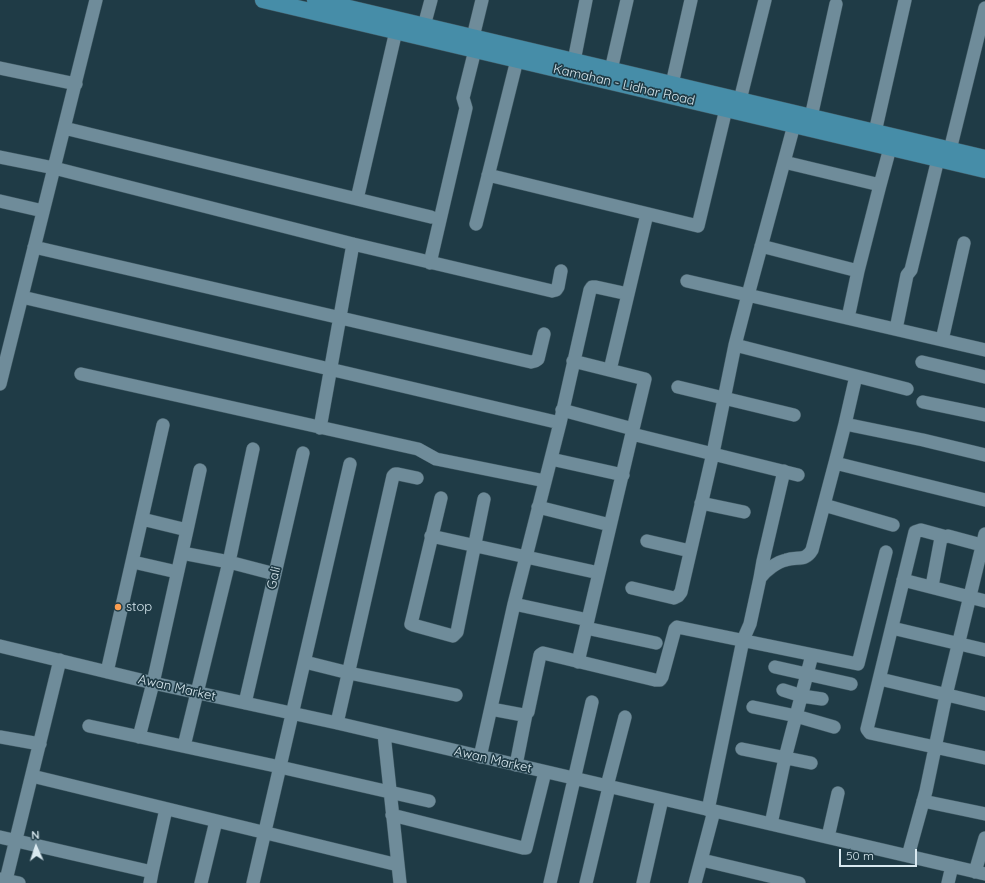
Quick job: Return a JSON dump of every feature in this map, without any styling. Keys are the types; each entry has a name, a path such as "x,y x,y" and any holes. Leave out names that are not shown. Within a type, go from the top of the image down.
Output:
{"main road":[{"name":"Kamahan - Lidhar Road","path":"263,0 396,31 574,61 740,100 875,132 985,170"},
{"name":"Kamahan - Lidhar Road","path":"315,0 424,26 517,60 890,148 944,155 985,158"}],"street":[{"path":"0,384 96,0"},
{"path":"424,26 431,0"},
{"path":"430,263 466,108 463,98 482,0"},
{"path":"574,61 586,0"},
{"path":"611,70 627,0"},
{"path":"672,84 691,0"},
{"path":"740,100 765,0"},
{"path":"875,132 906,0"},
{"path":"811,117 836,4"},
{"path":"896,329 907,275 911,270 985,8"},
{"path":"357,199 396,31"},
{"path":"476,224 517,60"},
{"path":"0,68 76,84"},
{"path":"488,175 698,226 726,109"},
{"path":"632,588 674,598 681,592 713,453 735,345 794,125"},
{"path":"64,128 431,217"},
{"path":"848,318 858,271 890,148"},
{"path":"0,157 54,168 353,244 552,291 556,290 558,287 562,271"},
{"path":"784,162 880,186"},
{"path":"0,201 43,211"},
{"path":"610,370 647,214"},
{"path":"320,428 353,244"},
{"path":"942,340 964,244"},
{"path":"761,246 858,271"},
{"path":"34,247 531,362 538,358 544,334"},
{"path":"687,281 985,350"},
{"path":"480,757 514,604 527,558 538,507 551,459 590,290 592,287 628,294"},
{"path":"22,297 331,370 633,432 798,475"},
{"path":"735,345 907,389"},
{"path":"573,362 651,379 633,432 578,662"},
{"path":"922,362 985,377"},
{"path":"81,374 418,450 436,459 545,481"},
{"path":"760,578 765,572 786,560 805,558 812,550 856,376"},
{"path":"678,387 794,415"},
{"path":"923,402 985,415"},
{"path":"845,424 923,440 985,455"},
{"path":"107,672 163,425"},
{"path":"184,746 229,562 253,449"},
{"name":"Gali","path":"245,703 303,453"},
{"path":"551,459 623,475"},
{"path":"835,463 985,500"},
{"path":"253,883 350,464"},
{"path":"140,737 177,572 188,530 200,470"},
{"path":"695,883 702,860 743,640 750,624 784,471"},
{"path":"337,723 393,476 398,474 417,478"},
{"path":"441,498 411,624 453,636 457,632 484,499"},
{"path":"701,503 744,512"},
{"path":"824,505 893,525"},
{"path":"538,507 610,524"},
{"path":"142,519 188,530"},
{"path":"908,856 923,801 935,747 946,695 958,644 984,542 943,536 921,530 915,532 867,729 868,731 935,747 985,758"},
{"path":"431,536 599,573"},
{"path":"932,586 941,538 943,536"},
{"path":"647,541 690,551"},
{"path":"516,765 540,655 543,653 660,680 675,628 677,627 856,665 859,663 886,552"},
{"path":"182,553 229,562 275,574"},
{"path":"133,562 177,572"},
{"path":"903,580 932,586 969,598 985,601"},
{"path":"514,604 656,643"},
{"path":"892,628 985,650"},
{"name":"Awan Market","path":"0,646 153,683 337,723 980,873"},
{"path":"771,824 785,758 812,655"},
{"path":"19,883 3,879 16,840 60,660"},
{"path":"305,662 348,673 456,695"},
{"path":"775,667 851,684"},
{"path":"880,679 985,704"},
{"path":"783,690 802,696 822,699"},
{"path":"550,883 592,702"},
{"path":"753,707 796,716 834,727"},
{"path":"491,708 523,715 526,714"},
{"path":"586,883 625,717"},
{"path":"89,726 429,801"},
{"path":"384,734 400,883"},
{"path":"0,737 40,744"},
{"path":"742,749 811,763"},
{"path":"392,815 526,848 545,772"},
{"path":"32,776 398,865"},
{"path":"828,837 838,793"},
{"path":"643,883 662,799"},
{"path":"923,801 985,814"},
{"path":"0,837 151,877 166,809"},
{"path":"200,883 216,821"},
{"path":"980,873 985,838"},
{"path":"702,860 799,883"},
{"path":"948,883 952,866"}],"place":[{"name":"stop","path":"118,607"}]}
